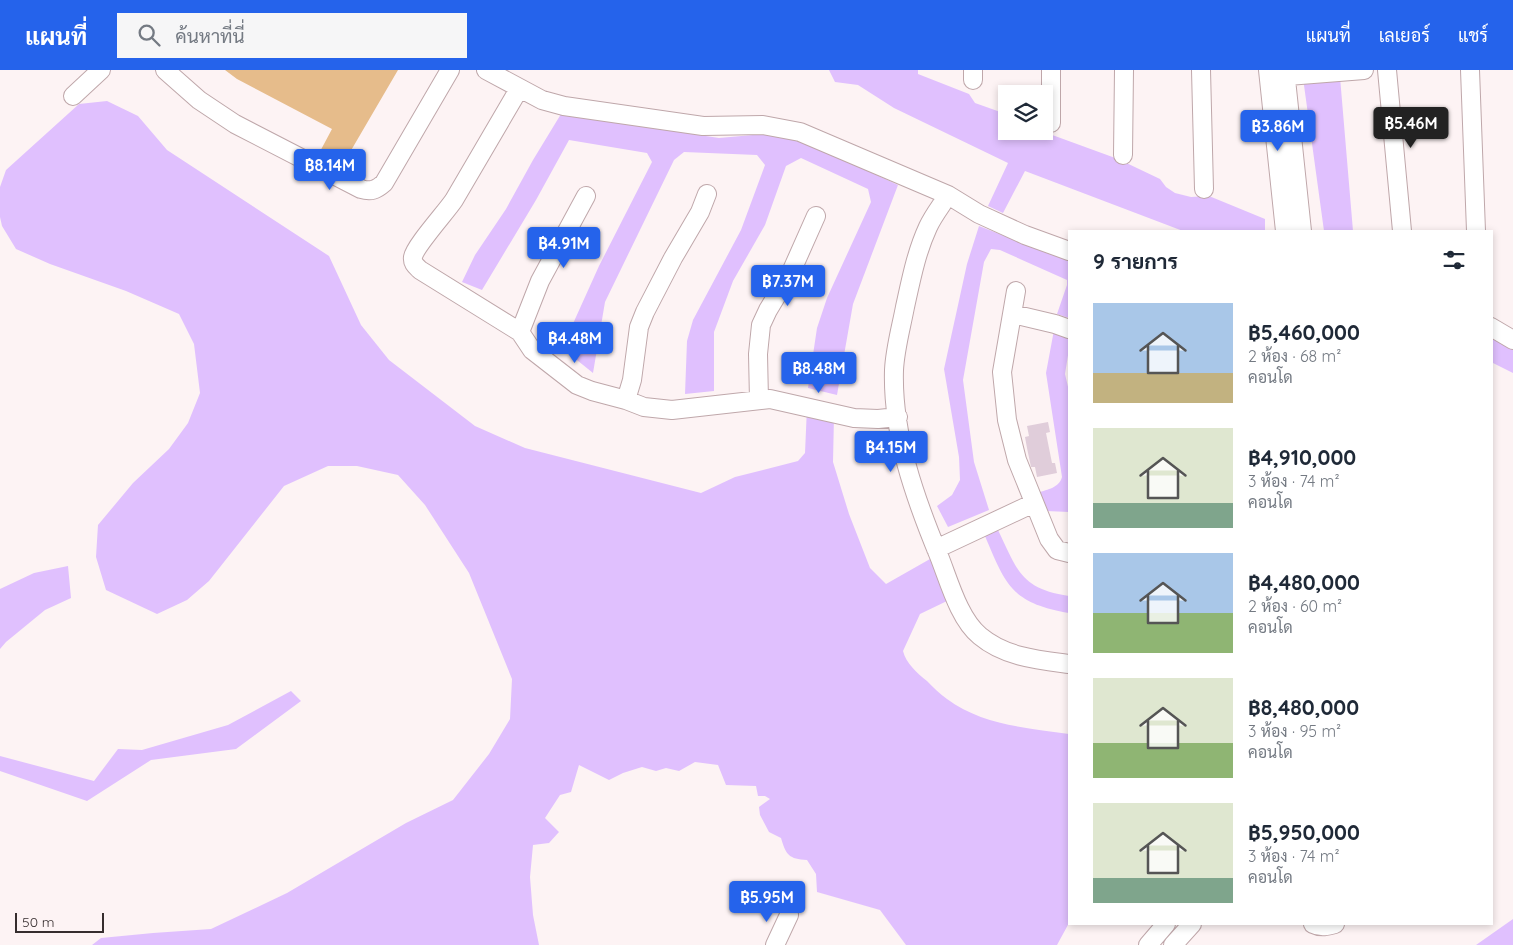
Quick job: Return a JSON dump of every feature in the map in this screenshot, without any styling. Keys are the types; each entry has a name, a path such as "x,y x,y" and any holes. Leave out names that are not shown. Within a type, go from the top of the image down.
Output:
{"street":[{"path":"73,96 102,70"},
{"path":"165,70 199,100 235,124 361,189 369,191 377,189 384,183 450,70"},
{"path":"486,70 542,100 585,110 702,126 754,124 779,127 815,138 948,195 979,214 1025,235 1068,251"},
{"path":"1051,70 1051,85"},
{"path":"1123,155 1124,70"},
{"path":"1201,70 1204,189"},
{"path":"1277,73 1364,70"},
{"path":"1387,70 1402,230"},
{"path":"1470,70 1476,230"},
{"path":"1277,73 1285,230"},
{"path":"1277,73 1302,230"},
{"path":"519,89 454,200 434,228 422,240 413,258 414,264 420,270 520,332 532,350 577,385 644,407 672,410 770,399 854,418 878,419 898,416"},
{"path":"626,400 632,380 639,326 700,212 707,194"},
{"path":"948,195 928,226 918,252 895,356 894,386 905,461 913,488 958,604 979,636 995,647 1010,653 1068,664"},
{"path":"520,332 540,281 586,196"},
{"path":"759,400 758,354 761,325 792,270 816,216"},
{"path":"1016,291 1002,372 1007,420 1017,460 1053,546 1057,550 1068,553"},
{"path":"1013,314 1062,326"},
{"path":"1493,329 1513,340"},
{"path":"936,549 1034,503"},
{"path":"775,945 789,915"},
{"path":"1154,943 1165,925"},
{"path":"1174,945 1191,925"},
{"path":"1192,945 1196,925"},
{"path":"1316,925 1331,925"}],"shaded area":[{"path":"225,70 398,70 339,171 316,159 332,129 237,79"},
{"path":"829,70 918,70 918,74 969,94 975,103 998,111 998,140 1053,140 1053,136 1118,159 1160,179 1166,187 1175,193 1191,197 1209,196 1265,219 1265,230 1180,230 1025,171 1003,213 988,206 1008,163 894,108 858,85 835,82"},
{"path":"1340,77 1353,230 1324,230 1303,78"},
{"path":"107,101 138,116 167,150 329,256 361,325 389,360 475,426 525,448 701,493 735,477 798,461 805,453 807,407 834,416 833,462 849,514 870,568 886,584 930,559 947,601 920,614 903,651 909,664 944,697 975,715 1005,724 1068,734 1068,925 1057,945 906,945 880,910 817,892 816,874 807,860 796,859 789,855 781,838 769,832 760,815 759,807 770,799 765,796 758,796 756,786 726,785 718,765 695,762 679,771 666,768 656,771 642,767 609,780 579,765 571,792 560,795 545,818 559,832 549,843 533,845 530,877 533,915 539,945 92,945 101,938 211,929 287,893 406,823 453,800 489,754 510,719 512,679 469,573 425,505 398,475 357,466 328,466 284,486 209,581 187,600 157,614 106,590 96,557 98,525 133,483 169,449 188,423 200,393 194,344 179,314 126,291 50,264 16,249 2,226 0,217 0,187 6,170 79,104"},
{"path":"561,114 719,138 764,134 801,140 898,185 853,304 837,395 808,388 817,328 827,298 871,202 868,189 801,158 786,166 765,225 733,281 714,332 714,391 685,394 687,341 693,320 741,230 765,165 757,155 684,152 674,160 605,302 593,373 562,348 599,266 652,162 647,153 569,140 536,200 482,290 462,282 475,255 506,209"},
{"path":"979,226 1068,261 1068,318 1057,314 1067,280 1000,250 991,249 984,262 963,380 974,462 989,510 948,527 937,506 952,495 960,480 959,457 944,369 967,264"},
{"path":"1054,330 1068,335 1068,355 1065,374 1068,387 1068,512 1046,511 1038,493 1056,486 1062,477 1046,373"},
{"path":"1493,332 1513,344 1513,373 1493,363"},
{"path":"998,530 1010,556 1022,575 1040,588 1068,596 1068,613 1035,604 1014,590 999,568 985,536"},
{"path":"68,566 71,598 45,610 0,649 0,589 34,573"},
{"path":"291,691 301,701 236,749 151,760 87,801 0,771 0,756 94,781 118,749 142,750 228,725"},
{"path":"1513,919 1513,945 1476,945"}],"building":[{"path":"1048,422 1050,432 1046,433 1052,463 1055,463 1057,473 1037,477 1035,467 1031,467 1027,448 1025,437 1029,436 1027,426"}]}
